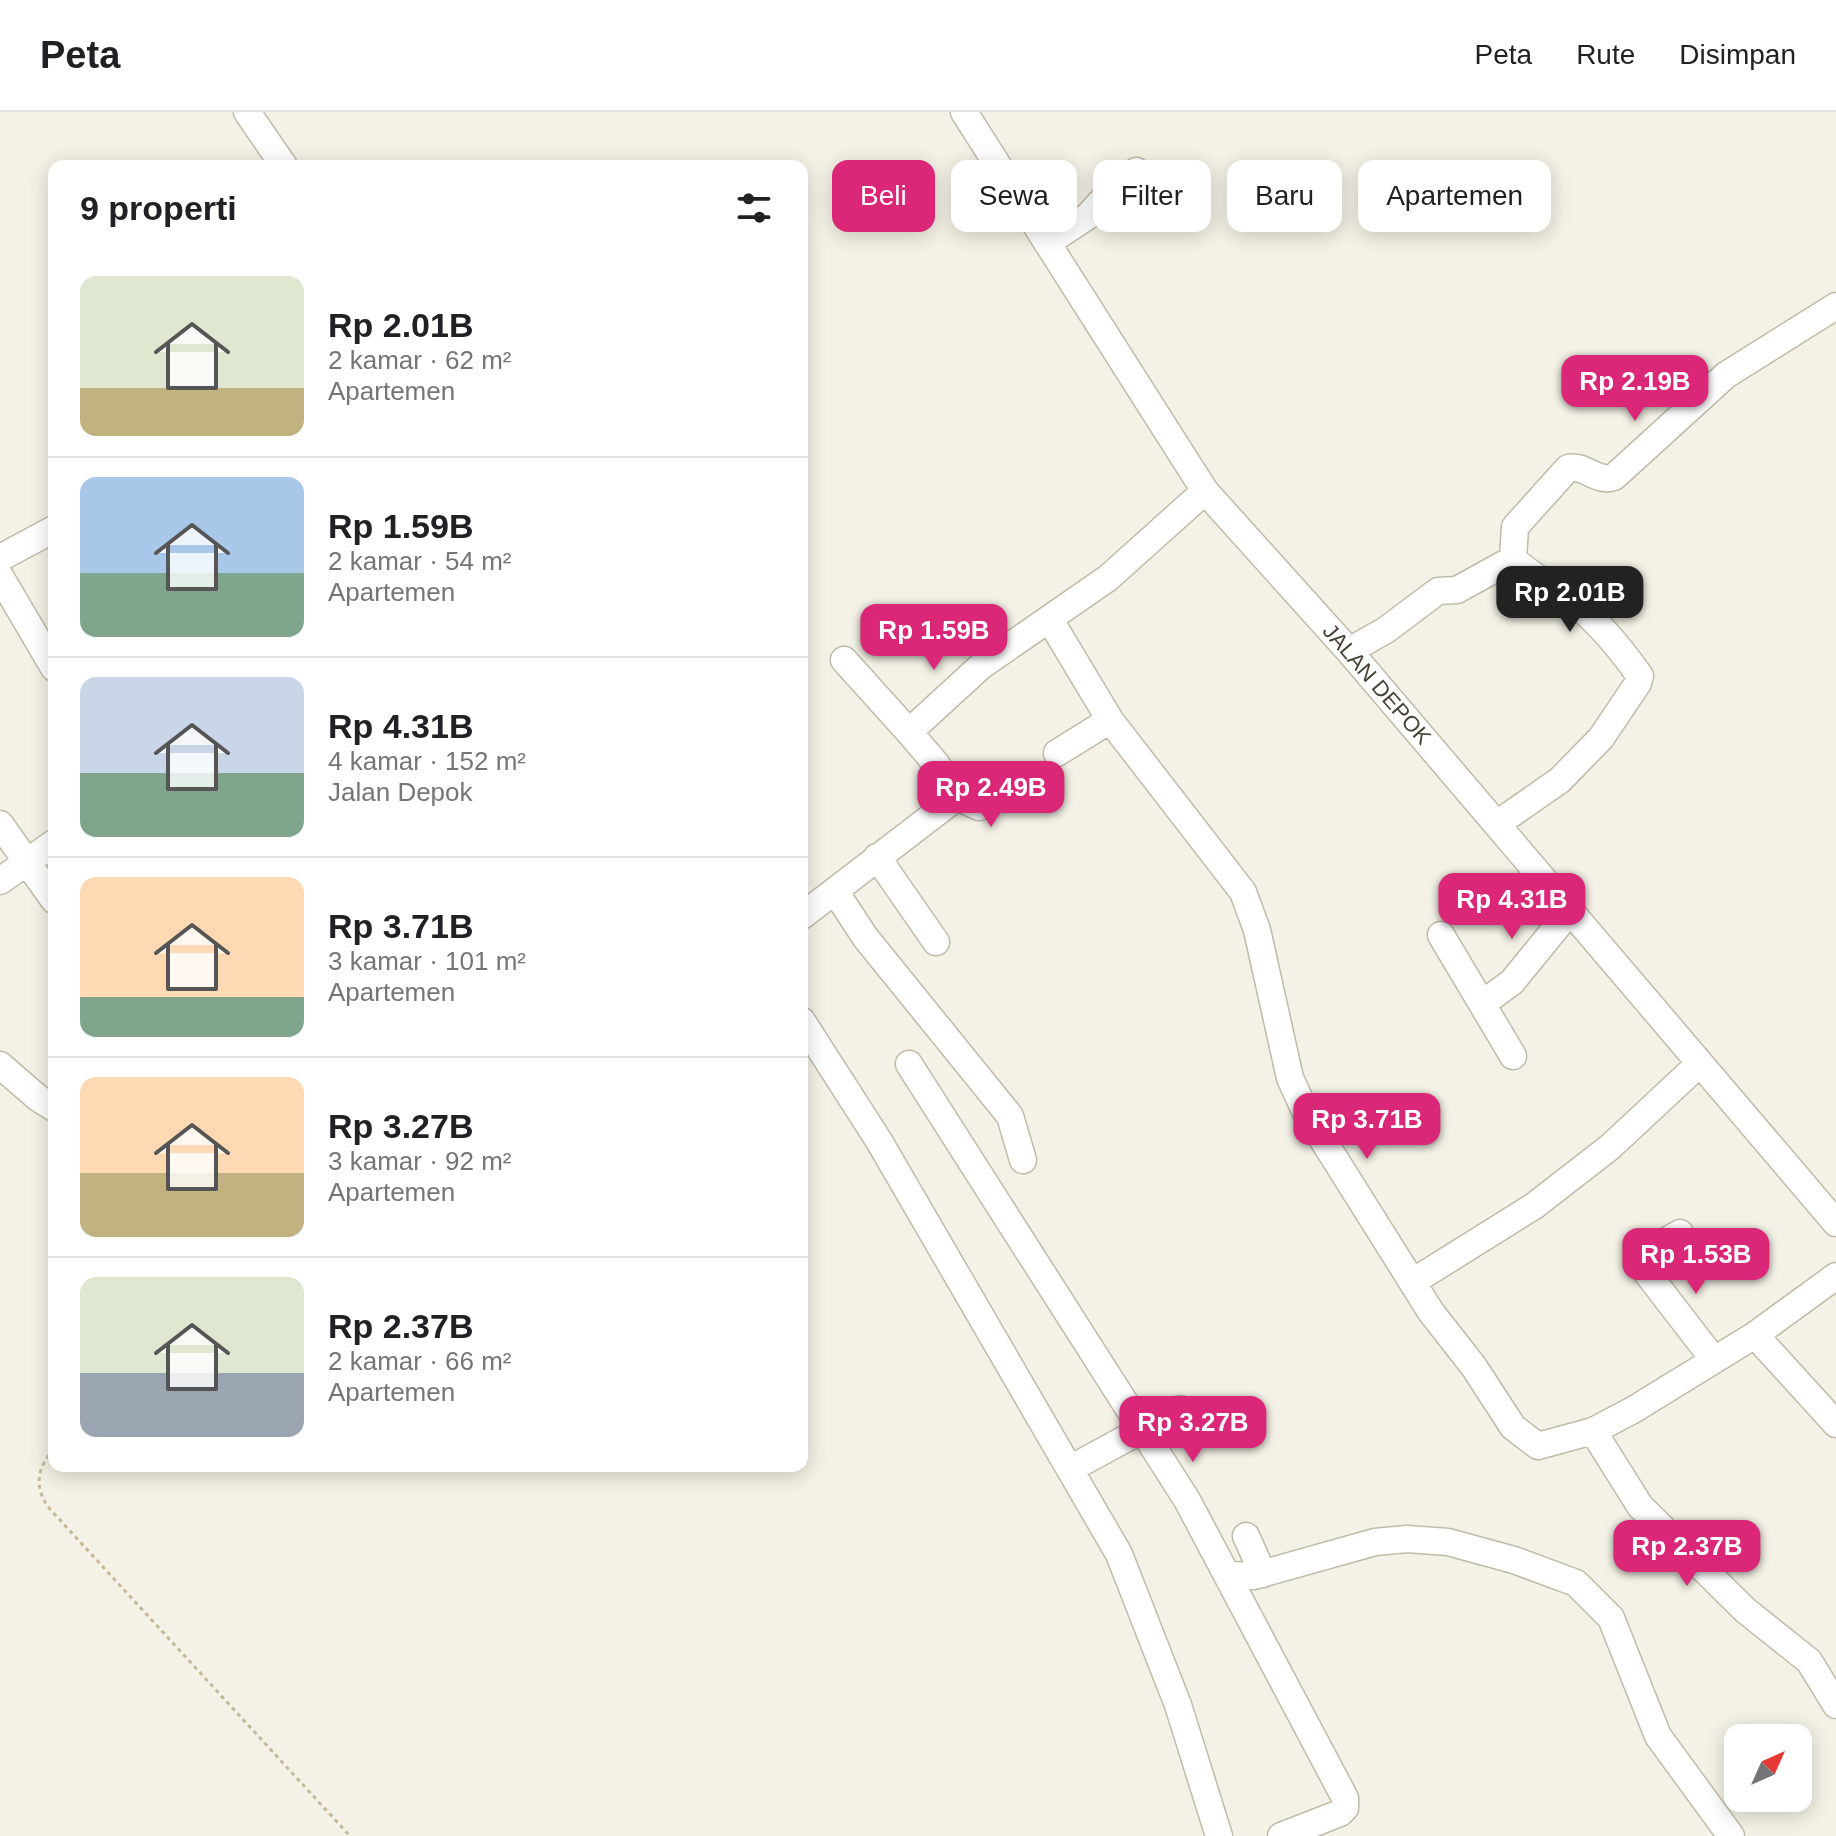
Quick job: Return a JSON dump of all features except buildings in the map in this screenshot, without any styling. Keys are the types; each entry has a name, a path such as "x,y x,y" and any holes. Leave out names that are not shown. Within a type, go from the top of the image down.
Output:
{"street":[{"path":"247,112 280,160"},
{"name":"JALAN DEPOK","path":"964,112 1205,491 1349,651 1698,1065 1836,1223"},
{"path":"1047,243 1093,211"},
{"path":"1513,559 1515,527 1568,468 1576,467 1602,479 1614,477 1726,375 1836,306"},
{"path":"909,732 960,683 1108,578 1205,491"},
{"path":"0,558 48,532"},
{"path":"1349,651 1386,630 1438,591 1457,590 1513,559"},
{"path":"1497,824 1560,780 1592,747 1640,676 1577,605 1552,591 1513,559"},
{"path":"3,586 48,658"},
{"path":"1050,620 1110,720 1243,892 1257,930 1279,1038 1297,1095 1414,1281 1513,1427 1531,1442 1547,1446 1593,1431 1755,1335 1836,1276"},
{"path":"844,660 937,765 957,797 979,807 1022,784"},
{"path":"1057,753 1110,720"},
{"path":"808,911 957,797"},
{"path":"0,824 48,892"},
{"path":"0,881 48,847"},
{"path":"877,857 936,942"},
{"path":"835,891 865,937 1010,1116 1023,1160"},
{"path":"1482,1004 1512,982 1569,912"},
{"path":"1441,935 1513,1056"},
{"path":"808,1030 879,1141 1127,1571 1178,1705 1219,1836"},
{"path":"909,1064 1147,1427 1229,1575 1346,1801 1340,1813 1281,1836"},
{"path":"0,1065 48,1104"},
{"path":"1414,1281 1534,1206 1610,1147 1698,1065"},
{"path":"1680,1233 1649,1251 1640,1264 1714,1360"},
{"path":"1755,1335 1836,1424"},
{"path":"1070,1469 1180,1409"},
{"path":"1593,1431 1640,1506 1745,1610 1809,1661 1836,1705"},
{"path":"1246,1536 1260,1568"},
{"path":"1229,1575 1375,1542 1407,1539 1448,1542 1514,1560 1576,1583 1611,1618 1658,1736 1731,1836"}],"path":[{"path":"48,1458 38,1481 39,1493 48,1507 350,1836"}]}
